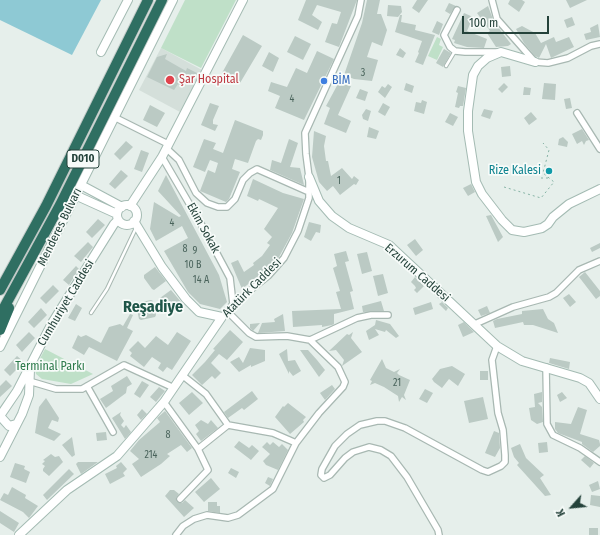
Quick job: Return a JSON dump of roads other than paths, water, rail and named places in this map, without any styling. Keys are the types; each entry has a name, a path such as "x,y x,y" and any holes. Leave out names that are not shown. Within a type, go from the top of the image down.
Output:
{"highway":[{"name":"D010","path":"0,290 64,171 148,0"},
{"name":"D010","path":"0,315 60,205 162,0"},
{"path":"0,277 52,184 64,171"},
{"path":"0,330 17,284"}],"street":[{"path":"101,52 128,0"},
{"name":"Menderes Bulvarı","path":"0,347 173,0"},
{"name":"Cumhuriyet Caddesi","path":"0,457 29,395 30,366 52,323 117,217 162,157 243,0"},
{"name":"Atatürk Caddesi","path":"19,535 67,490 117,456 164,402 233,304 268,276 284,258 298,231 309,198 309,177 305,133 358,16 360,0"},
{"path":"492,0 497,19 535,62"},
{"path":"457,10 444,35 446,42 455,51 501,52 535,62 548,63 568,58 585,49 600,44"},
{"path":"501,52 487,58 478,66 473,75 469,98 468,131 474,174 482,194 502,220 512,230 524,232 542,228 569,204 600,189"},
{"path":"576,113 600,149"},
{"path":"114,117 167,146 179,160 196,193 207,204 218,207 227,207 235,199 244,180 250,173 257,169 309,192"},
{"name":"Ekim Sokak","path":"162,157 200,222 230,278 233,304"},
{"name":"Erzurum Caddesi","path":"309,177 319,201 332,216 349,228 389,245 497,346 522,361 580,378 589,383 600,399"},
{"path":"81,185 136,212 136,224 162,267 186,299 199,312 225,314 249,333 256,336 286,336 310,340 338,367 344,382 344,387 318,413 296,443 273,489 238,515 228,518 207,515 194,519 183,526 176,535"},
{"path":"75,195 117,217 126,225 136,224"},
{"path":"475,324 513,307 549,297 556,293 579,270 600,261"},
{"path":"310,340 357,318 371,314 388,315"},
{"path":"439,535 438,530 407,477 391,456 381,450 369,447 353,452 345,458 330,475 324,478 321,475 322,469 335,446 346,434 360,425 377,421 385,421 405,428 482,470 488,472 501,466 505,462 503,430 496,400 492,360 497,346"},
{"path":"29,381 56,390 82,389 124,364 174,388"},
{"path":"16,424 9,426 0,416 11,401 30,366"},
{"path":"546,367 547,424 553,435 580,448 600,462"},
{"path":"182,375 206,394 228,426"},
{"path":"87,386 113,432"},
{"path":"164,402 198,449 208,470 180,499"},
{"path":"198,449 228,426 273,433 296,443"}],"lane":[{"path":"446,66 455,51"},
{"path":"91,313 107,289 136,224"}],"water":[{"path":"0,0 101,0 72,55 0,20"}],"place":[{"name":"Şar Hospital","path":"170,80"},
{"name":"BİM","path":"324,81"},
{"name":"Rize Kalesi","path":"549,171"}],"district":[{"name":"Reşadiye","path":"153,308"}],"park label":[{"name":"Terminal Parkı","path":"50,367"}]}
